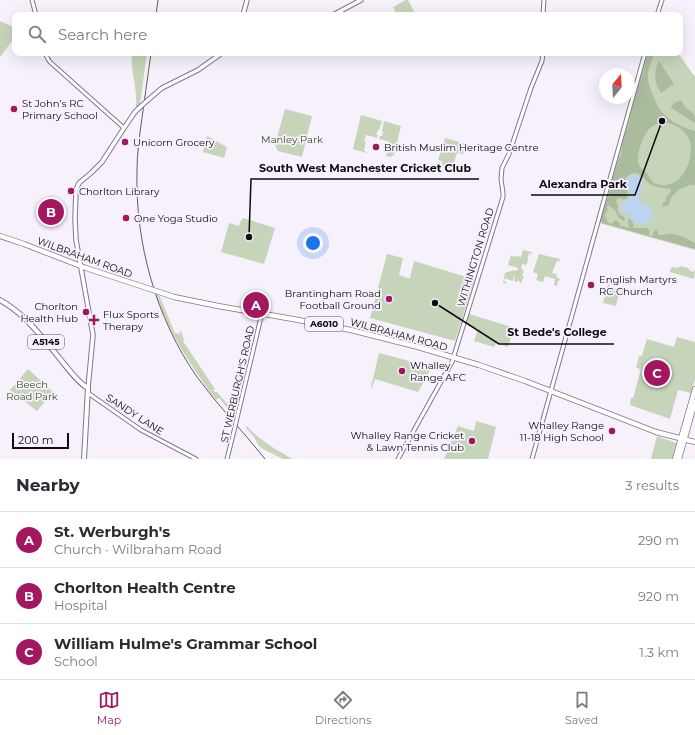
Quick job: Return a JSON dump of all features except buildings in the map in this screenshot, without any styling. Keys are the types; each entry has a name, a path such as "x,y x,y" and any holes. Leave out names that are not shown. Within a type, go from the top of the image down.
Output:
{"highway":[{"name":"WILBRAHAM ROAD","path":"0,236 80,266 159,292 196,301 358,332 453,357 551,391 660,434 695,444"},
{"path":"679,459 682,440 695,389"},
{"path":"675,459 695,402"}],"main road":[{"path":"244,12 247,0"},
{"path":"339,12 362,0"},
{"path":"84,459 93,336 76,240 76,190 79,183 102,162 139,108 164,87 198,70 218,56"},
{"name":"A5145","path":"0,300 27,319 88,390"}],"street":[{"path":"32,0 35,12"},
{"path":"543,12 544,0"},
{"path":"658,12 662,0"},
{"path":"47,56 50,62 124,128"},
{"name":"WITHINGTON ROAD","path":"398,459 446,374 453,357 503,197 501,179 502,168 509,154 543,56"},
{"path":"532,459 644,56"},
{"name":"ST WERBURGH'S ROAD","path":"227,459 262,313"},
{"path":"446,355 452,354 455,351"},
{"name":"SANDY LANE","path":"88,390 148,434 196,459"}],"green space":[{"path":"408,0 414,12 396,12 393,7"},
{"path":"0,21 12,27 12,41 0,57"},
{"path":"132,56 147,56 140,104 136,107 136,94"},
{"path":"646,56 680,56 695,77 695,250 599,223 633,104 635,104 635,95"},
{"path":"647,56 653,56 649,69 648,80 658,106 665,116 685,128 695,131 695,185 686,186 678,190 672,197 669,205 662,207 671,189 659,188 649,183 637,173 631,174 626,178 623,184 627,190 628,197 624,200 620,198 617,199 616,202 619,213 625,218 624,221 619,218 614,209 608,205 608,210 605,215 608,222 611,224 616,220 621,227 623,226 628,228 628,219 630,219 634,228 647,228 649,230 649,236 652,236 654,231 657,229 658,234 660,235 672,234 680,236 695,243 695,249 602,223 601,221 621,155 622,144 635,104","holes":["663,122 681,129 686,133 690,144 691,151 689,163 680,178 672,184 656,184 639,165 638,154 640,146 648,130 656,124"]},
{"path":"659,61 674,84 661,93 655,77"},
{"path":"681,100 687,109 694,114 695,123 671,108 673,104"},
{"name":"Manley Park","path":"285,109 312,116 302,157 278,151 275,145"},
{"path":"361,115 382,121 376,135 378,135 377,138 366,135 364,141 366,141 364,151 367,153 353,149"},
{"path":"384,121 401,126 394,155 391,157 386,156 390,142 379,139 380,136 382,136"},
{"path":"207,136 227,147 224,158 203,152"},
{"path":"445,138 470,145 469,148 465,147 463,154 457,153 452,168 443,168 442,161 438,160"},
{"path":"243,218 275,228 264,264 221,252 229,223 239,226"},
{"path":"523,250 532,252 532,254 529,253 527,264 522,264 521,269 524,272 522,275 524,276 521,283 519,282 519,279 515,282 514,276 512,281 505,278 504,281 506,282 505,284 503,283 505,273 514,270 517,271 518,268 508,265 511,255 521,257"},
{"path":"387,254 403,258 399,275 408,278 410,278 414,261 473,279 474,281 455,341 370,318"},
{"path":"539,254 560,259 559,263 559,261 557,261 552,273 557,274 556,277 560,279 557,286 554,285 555,279 545,276 543,282 536,280 538,274 533,272"},
{"path":"682,266 688,268 692,272 695,270 694,279 670,272 672,267 676,268"},
{"path":"611,274 609,286 620,290 616,306 603,303"},
{"path":"157,295 159,295 175,333 181,336 179,332 181,331 183,341 215,389 213,390 217,392 236,414 235,417 219,398 216,400 189,362 170,329"},
{"path":"469,314 515,328 515,335 512,334 508,347 496,343 494,347 474,341 478,329 466,324"},
{"path":"677,337 695,342 695,379 691,393 678,390 670,419 630,405 641,369 636,368 639,356 642,356 647,339 674,347"},
{"name":"Whalley Range AFC","path":"379,353 432,367 418,392 375,379 372,388 371,387"},
{"name":"Beech Road Park","path":"28,369 53,392 37,411 10,390"},
{"name":"Whalley Range Cricket & Lawn Tennis Club","path":"476,421 496,427 488,459 444,459 458,426 474,431"},
{"path":"247,426 268,444 293,459 283,459 263,449 259,446 254,437 246,428"},
{"path":"657,436 676,443 672,459 651,459"}],"water":[{"path":"632,175 637,175 642,181 639,199 651,209 652,214 648,222 640,225 632,219 630,213 623,213 620,207 622,203 631,196 631,192 626,181"}],"tram line":[{"path":"156,12 158,0"},
{"path":"151,56 137,159 137,198 144,252 151,279 159,305 170,330 197,377 265,459"}],"place":[{"name":"St John's RC Primary School","path":"14,109"},
{"name":"Alexandra Park","path":"662,121"},
{"name":"Unicorn Grocery","path":"125,142"},
{"name":"British Muslim Heritage Centre","path":"376,147"},
{"name":"Chorlton Library","path":"71,191"},
{"name":"Chorlton Health Centre","path":"51,212"},
{"name":"One Yoga Studio","path":"126,218"},
{"name":"South West Manchester Cricket Club","path":"249,237"},
{"name":"English Martyrs RC Church","path":"591,285"},
{"name":"Brantingham Road Football Ground","path":"389,299"},
{"name":"St Bede's College","path":"435,303"},
{"name":"St. Werburgh's","path":"256,305"},
{"name":"Chorlton Health Hub","path":"86,312"},
{"name":"Flux Sports Therapy","path":"94,320"},
{"name":"Whalley Range AFC","path":"402,371"},
{"name":"William Hulme's Grammar School","path":"657,373"},
{"name":"Whalley Range 11-18 High School","path":"612,431"},
{"name":"Whalley Range Cricket & Lawn Tennis Club","path":"472,441"}]}
